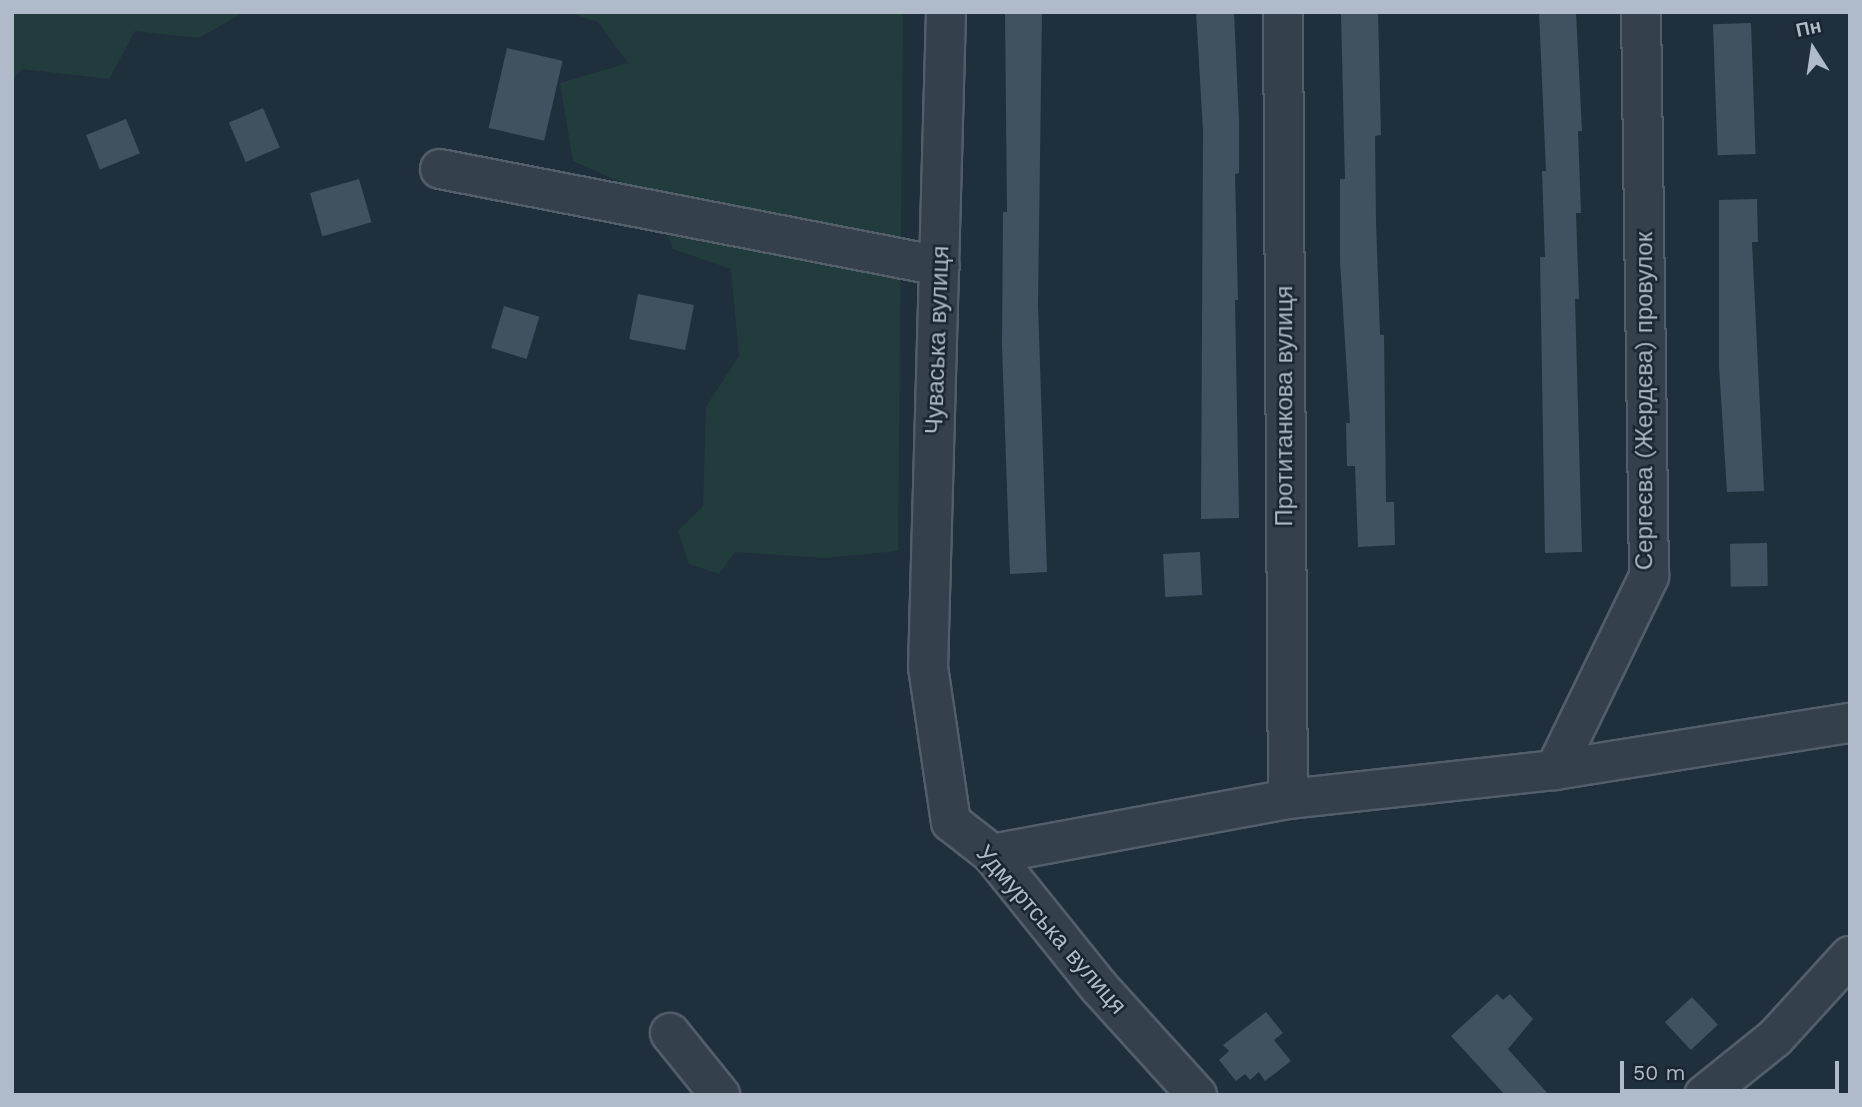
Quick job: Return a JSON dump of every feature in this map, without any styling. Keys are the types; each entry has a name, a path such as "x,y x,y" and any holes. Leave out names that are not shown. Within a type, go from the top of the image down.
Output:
{"street":[{"name":"Чуваська вулиця","path":"929,667 946,12"},
{"name":"Протитанкова вулиця","path":"1283,12 1288,799"},
{"name":"Сергеєва (Жердєва) провулок","path":"1555,770 1649,576 1641,12"},
{"path":"440,169 940,266"},
{"name":"Удмуртська вулиця","path":"929,667 951,822 992,854 1099,987 1197,1095"},
{"path":"992,854 1288,799 1555,770 1850,723"},
{"path":"1703,1095 1776,1038 1850,956"},
{"path":"670,1033 720,1095"}],"green space":[{"path":"12,12 244,12 199,38 135,31 109,79 22,69 12,81"},
{"path":"567,12 903,12 898,551 825,558 735,552 719,574 689,564 678,531 703,506 706,407 739,356 731,269 673,249 652,196 573,161 560,83 628,63 598,22"}],"building":[{"path":"1005,12 1042,12 1038,305 1047,572 1010,574 1002,346 1003,212 1007,212"},
{"path":"1196,12 1234,12 1239,121 1239,173 1235,174 1238,300 1235,300 1239,518 1201,519 1203,131"},
{"path":"1378,12 1381,135 1375,136 1376,221 1380,335 1384,335 1386,502 1394,502 1395,545 1358,547 1355,466 1347,466 1346,423 1350,423 1340,261 1340,179 1345,179 1341,14"},
{"path":"1539,12 1576,12 1582,131 1578,131 1581,213 1576,213 1579,299 1575,299 1582,552 1545,553 1540,257 1545,257 1542,171 1546,171"},
{"path":"1751,23 1756,154 1718,155 1713,24"},
{"path":"507,48 563,61 544,141 489,128"},
{"path":"263,108 280,148 246,162 229,122"},
{"path":"126,119 140,153 100,169 86,135"},
{"path":"359,179 371,222 322,236 310,193"},
{"path":"1757,199 1758,242 1752,242 1764,491 1727,492 1719,366 1719,200"},
{"path":"638,294 694,305 685,350 629,339"},
{"path":"504,306 539,317 527,359 491,348"},
{"path":"1767,543 1768,586 1731,587 1730,544"},
{"path":"1200,552 1202,595 1165,597 1163,554"},
{"path":"1497,994 1503,1000 1510,994 1533,1019 1508,1049 1549,1095 1505,1095 1451,1036"},
{"path":"1692,997 1718,1025 1691,1050 1665,1022"},
{"path":"1266,1012 1283,1033 1274,1040 1291,1061 1265,1081 1259,1072 1250,1080 1245,1074 1236,1081 1219,1060 1229,1051 1223,1045"}]}
